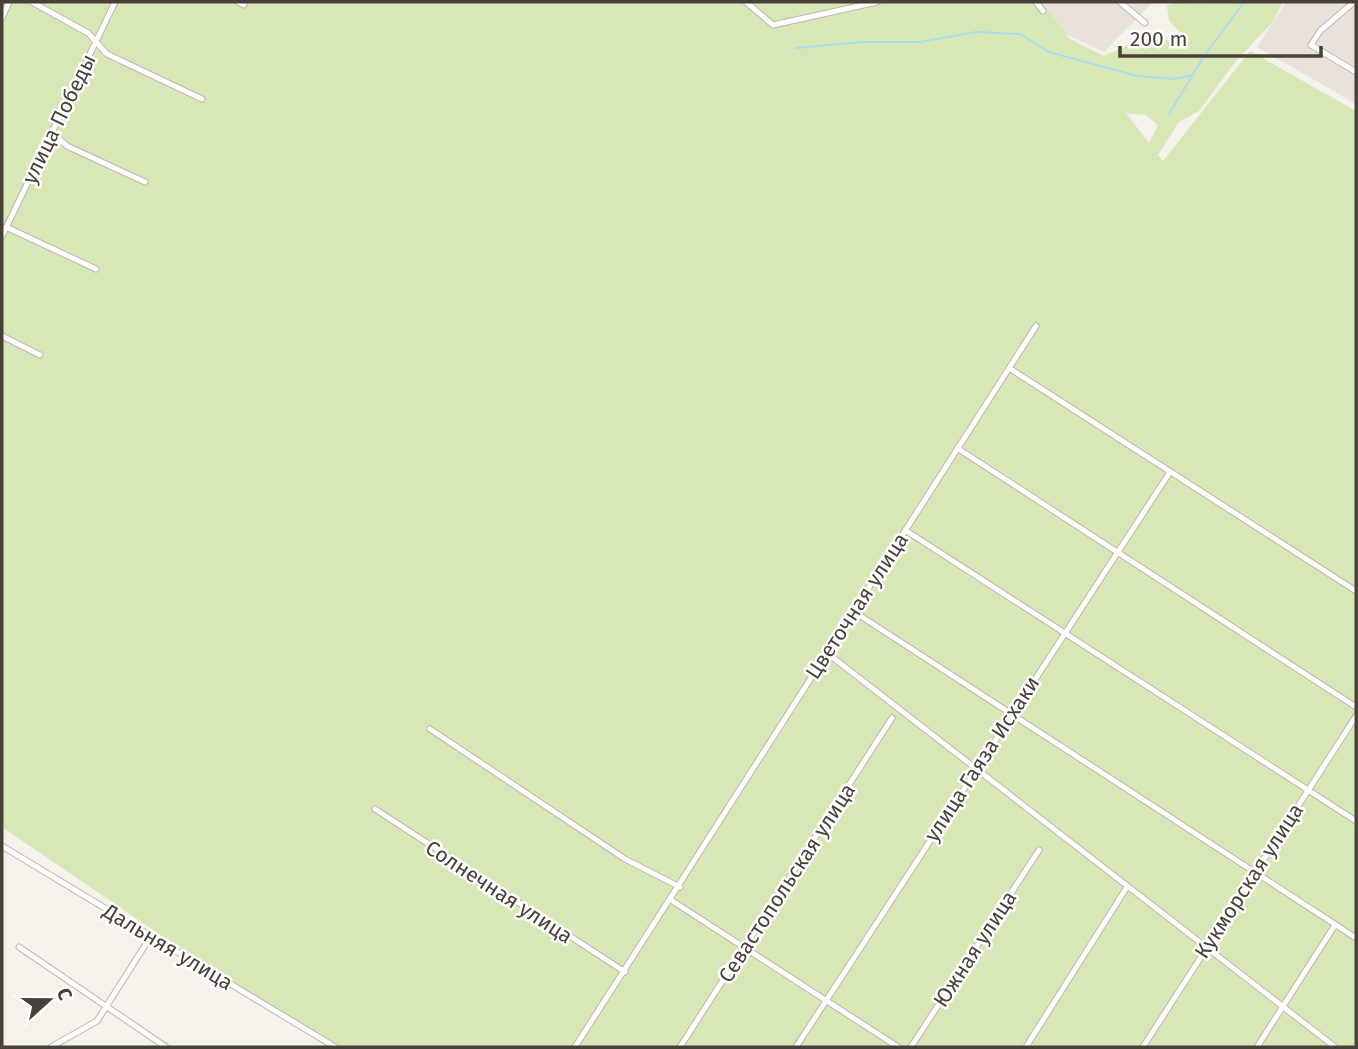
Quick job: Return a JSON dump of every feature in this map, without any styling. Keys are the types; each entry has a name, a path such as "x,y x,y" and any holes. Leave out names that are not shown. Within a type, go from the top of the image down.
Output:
{"street":[{"path":"2,18 9,2"},
{"path":"32,2 88,33 107,54 202,99"},
{"name":"улица Победы","path":"2,236 115,2"},
{"path":"746,2 773,25 877,2"},
{"path":"1035,2 1042,11"},
{"path":"1120,2 1145,23"},
{"path":"1354,2 1320,31 1311,45 1356,72"},
{"path":"52,133 67,146 145,182"},
{"path":"6,228 96,269"},
{"name":"Цветочная улица","path":"576,1047 1036,326"},
{"path":"2,336 40,355"},
{"path":"1009,368 1356,591"},
{"path":"957,448 1356,707"},
{"name":"улица Гаяза Исхаки","path":"796,1047 1170,472"},
{"path":"905,530 1356,821"},
{"path":"853,611 1356,938"},
{"path":"827,653 1335,1047"},
{"name":"Кукморская улица","path":"1143,1047 1356,716"},
{"name":"Севастопольская улица","path":"681,1047 892,718"},
{"path":"430,729 625,859 680,887"},
{"name":"Солнечная улица","path":"375,809 625,972"},
{"name":"Дальняя улица","path":"2,846 335,1047"},
{"name":"Южная улица","path":"911,1047 1038,850"},
{"path":"1026,1047 1127,887"},
{"path":"671,901 898,1047"},
{"path":"1257,1047 1335,925"},
{"path":"51,1047 97,1021 151,936"},
{"path":"19,947 166,1047"},
{"path":"316,1047 321,1039"}],"shaded area":[{"path":"1039,2 1153,2 1104,52 1061,32"},
{"path":"1286,2 1356,2 1356,104 1257,47"}],"green space":[{"path":"2,2 1042,2 1070,39 1104,56 1142,39 1171,40 1181,33 1169,21 1167,6 1177,2 1283,2 1271,24 1236,61 1199,111 1179,122 1158,155 1163,161 1250,51 1356,111 1356,1047 335,1047 241,990 2,827","holes":["1126,113 1146,115 1158,125 1149,143"]}],"waterway":[{"path":"1169,114 1204,56 1244,2"},
{"path":"796,48 862,42 920,42 976,32 1020,34 1049,52 1137,76 1174,79 1193,75"}]}
